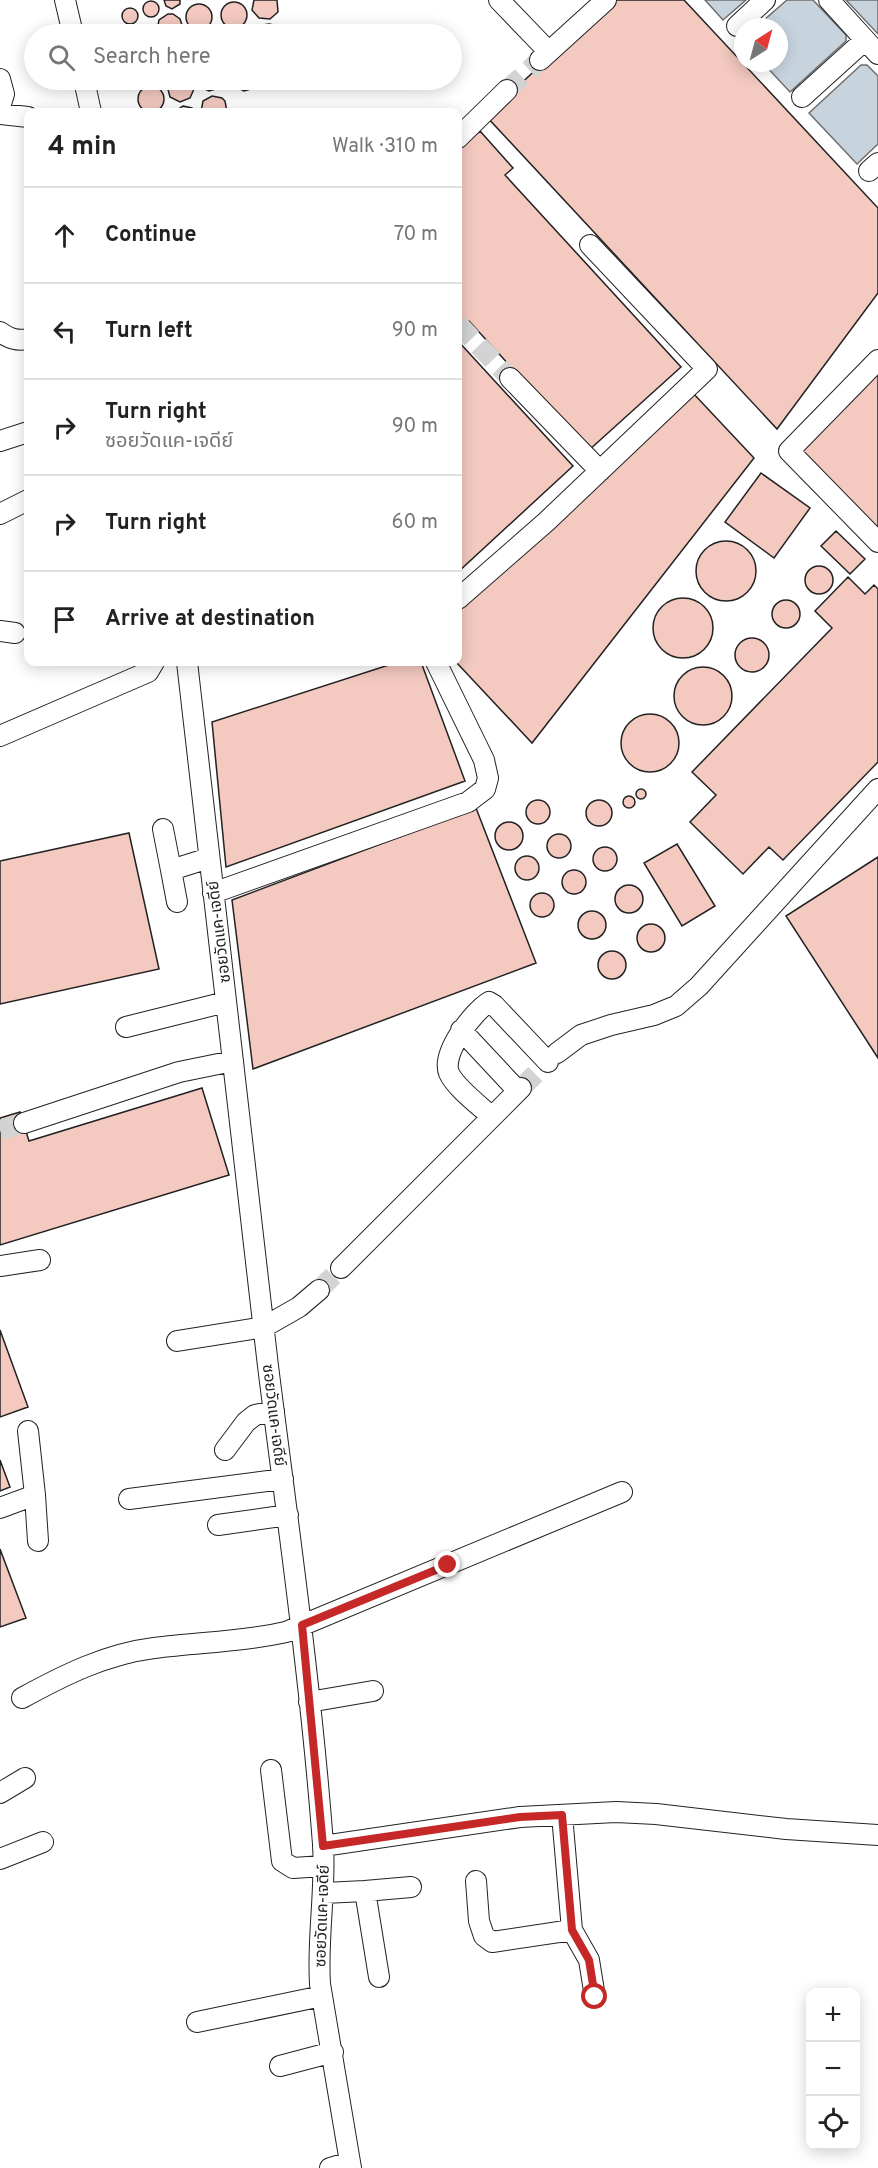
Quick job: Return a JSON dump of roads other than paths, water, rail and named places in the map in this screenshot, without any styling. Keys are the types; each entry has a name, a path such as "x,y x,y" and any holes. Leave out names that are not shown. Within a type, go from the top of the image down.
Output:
{"street":[{"path":"499,0 544,56 606,0"},
{"path":"745,18 765,0"},
{"path":"802,97 872,47 829,0"},
{"path":"61,2 69,24"},
{"path":"0,79 4,94 0,107"},
{"path":"86,90 90,108"},
{"path":"462,134 507,90"},
{"path":"0,114 24,117"},
{"path":"462,596 546,522 707,369 590,245"},
{"path":"0,332 8,338 24,339"},
{"path":"878,360 789,452 878,542"},
{"path":"510,378 600,471"},
{"path":"0,441 24,433"},
{"path":"0,514 24,502"},
{"path":"0,736 148,672 152,666"},
{"name":"ซอยวัดแค-เจดีย์","path":"187,666 274,1411 302,1625 323,1846 324,1893 318,1959 350,2165"},
{"path":"213,893 468,802 485,789 488,777 484,760 438,666"},
{"path":"492,1117 454,1081 448,1072 447,1062 461,1030 483,1006 489,1002 494,1005 553,1057 581,1035 611,1024 654,1015 676,1006 699,986 876,798"},
{"path":"163,829 177,902"},
{"path":"171,870 209,858"},
{"path":"126,1027 226,1002"},
{"path":"341,1268 519,1089 461,1030"},
{"path":"24,1123 179,1072 233,1061"},
{"path":"0,1266 39,1260"},
{"path":"177,1341 264,1327 299,1307 319,1290"},
{"path":"225,1450 246,1422 255,1415 274,1411"},
{"path":"28,1431 38,1541"},
{"path":"129,1499 283,1479"},
{"path":"22,1698 90,1664 152,1648 262,1638 286,1632 622,1492"},
{"path":"0,1508 34,1495"},
{"path":"218,1525 288,1515"},
{"path":"309,1702 373,1691"},
{"path":"271,1770 282,1861 293,1868 323,1866"},
{"path":"0,1793 25,1778"},
{"path":"323,1846 520,1817 616,1812 656,1814 786,1829 878,1835"},
{"path":"562,1815 572,1930 589,1960 595,1997"},
{"path":"0,1859 43,1842"},
{"path":"476,1881 479,1922 484,1936 492,1942 572,1930"},
{"path":"324,1893 411,1887"},
{"path":"364,1891 379,1977"},
{"path":"197,2022 322,1996"},
{"path":"280,2066 333,2052"},
{"path":"330,2168 350,2165"}],"tunnel":[{"path":"507,90 540,60"},
{"path":"462,328 510,378"},
{"path":"521,1088 557,1053"},
{"path":"0,1130 24,1123"},
{"path":"319,1290 341,1268"}]}
